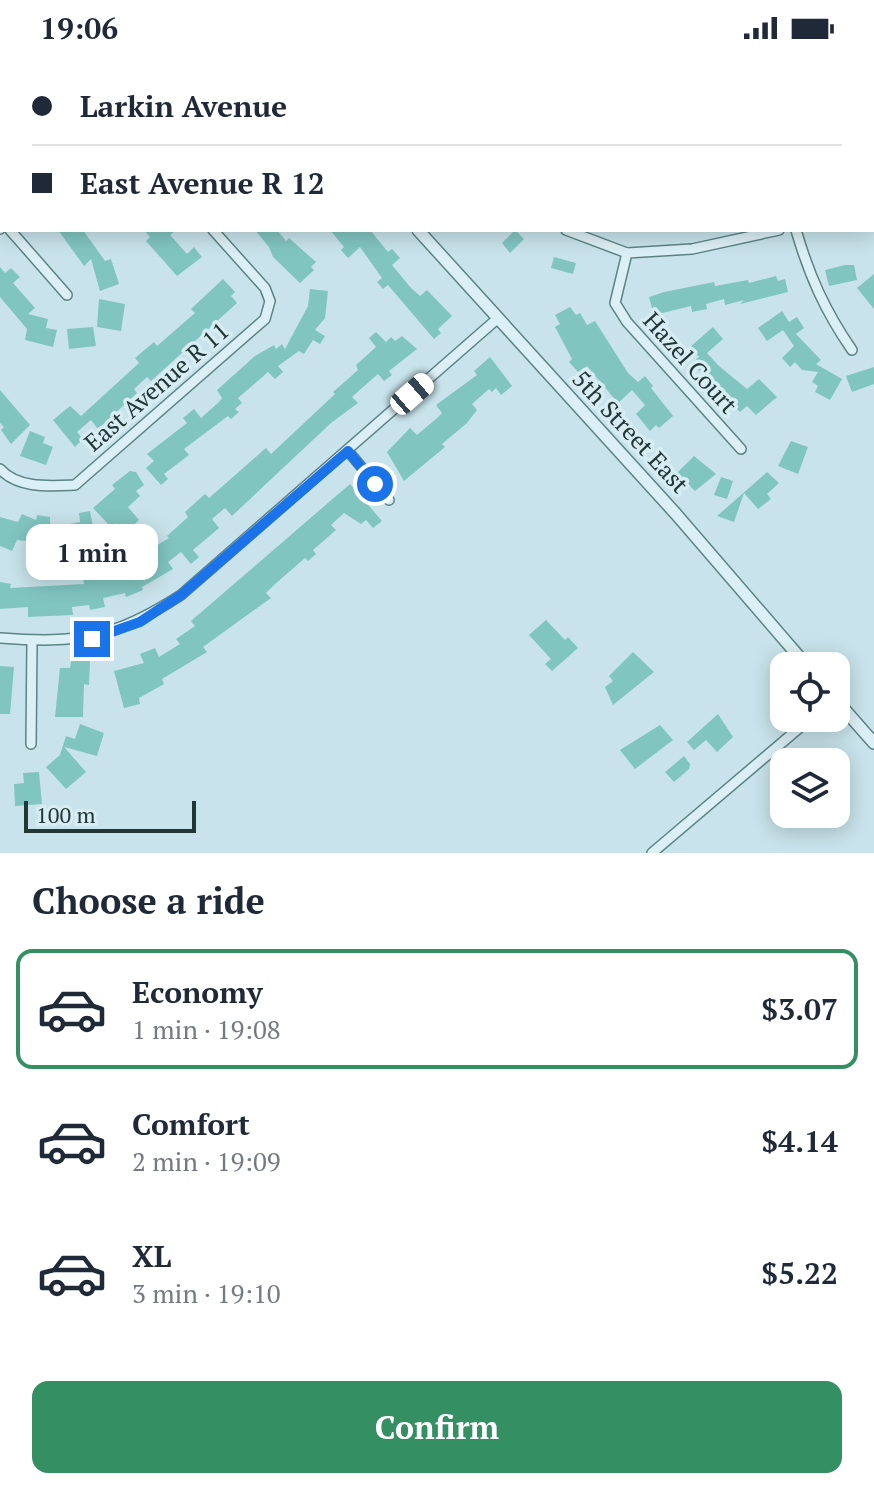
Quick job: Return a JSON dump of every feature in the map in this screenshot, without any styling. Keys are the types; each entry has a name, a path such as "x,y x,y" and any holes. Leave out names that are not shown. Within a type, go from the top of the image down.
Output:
{"street":[{"path":"12,232 67,295"},
{"name":"East Avenue R 11","path":"0,469 6,476 36,486 75,485 265,319 270,301 265,288 215,232"},
{"name":"5th Street East","path":"420,232 676,514 795,652"},
{"path":"571,232 627,253 692,249 770,232"},
{"path":"797,232 812,282 827,314 852,350"},
{"name":"Hazel Court","path":"627,253 615,303 627,322 741,449"},
{"path":"0,638 32,641 92,639 140,622 181,595 497,319"},
{"path":"348,451 389,500"},
{"path":"31,744 32,641"},
{"path":"850,716 874,743"},
{"path":"652,853 795,732"}],"building":[{"path":"59,232 84,232 105,261 111,259 119,284 100,291 91,259 84,266"},
{"path":"146,232 174,232 170,235 187,254 194,247 202,257 177,276 146,241 150,237"},
{"path":"257,232 279,232 286,241 289,238 316,262 311,267 314,270 300,283 273,257"},
{"path":"332,232 372,232 388,252 392,249 400,258 392,265 411,288 420,296 427,290 452,316 438,329 441,333 434,339 388,285 383,289 377,282 382,278 360,247 348,258 341,250 344,247"},
{"path":"513,232 524,239 510,253 502,243"},
{"path":"554,257 576,263 573,274 551,268"},
{"path":"854,265 857,280 829,286 825,270"},
{"path":"0,267 5,273 11,268 20,277 13,283 35,308 28,314 48,319 46,328 57,330 53,347 25,340 27,329 0,297"},
{"path":"874,274 874,309 857,288"},
{"path":"776,276 778,281 785,279 788,292 740,304 744,300 725,305 724,299 706,304 707,309 692,312 691,306 654,315 649,297 714,282 715,286 748,280 749,283"},
{"path":"223,279 235,292 231,296 237,303 151,381 147,377 134,389 137,393 98,429 91,420 77,432 83,439 75,447 53,420 70,406 81,416 139,363 135,358 154,342 157,346 195,313 191,309"},
{"path":"310,289 328,291 325,318 315,330 325,336 320,344 313,340 304,354 299,351 278,366 283,372 275,379 268,372 238,398 242,403 235,409 239,412 231,419 228,416 184,449 189,455 164,474 168,479 161,485 146,468 154,461 147,454 187,423 183,418 194,409 201,418 219,402 222,398 217,390 255,356 274,345 276,349 282,344 285,349 308,306"},
{"path":"99,299 125,304 121,331 97,327"},
{"path":"570,307 576,315 580,313 587,325 595,321 628,373 638,382 645,376 653,386 651,388 673,416 659,428 656,425 650,431 636,414 645,405 632,390 618,403 587,366 579,373 569,362 572,359 555,327 560,324 555,315"},
{"path":"782,311 789,322 797,317 804,328 796,334 821,360 816,364 842,379 830,400 815,392 818,386 812,382 818,372 802,370 795,362 790,367 782,358 794,346 783,330 767,341 758,328"},
{"path":"93,327 96,346 69,349 67,329"},
{"path":"713,327 723,339 707,353 747,389 759,379 777,397 756,415 747,406 740,412 692,363 699,357 690,347"},
{"path":"376,332 386,342 391,337 395,341 402,336 417,349 389,371 392,375 384,381 378,374 352,397 358,403 331,423 232,516 225,508 212,519 219,528 193,550 199,557 191,564 181,552 168,562 173,569 142,587 143,590 126,597 125,593 103,598 105,607 90,610 89,605 72,607 73,615 28,617 28,607 0,609 0,582 11,584 10,588 84,584 83,577 93,575 94,580 118,575 116,571 146,558 143,554 169,538 167,536 188,517 185,512 205,494 209,498 266,448 271,454 335,394 333,392 358,370 356,365 376,347 369,338"},
{"path":"490,357 512,386 501,395 496,388 492,392 489,389 472,404 477,410 442,444 445,447 404,481 387,452 410,428 417,435 437,418 442,413 436,405 477,375 474,371"},
{"path":"874,367 874,384 852,392 846,376"},
{"path":"0,390 30,425 11,444 1,430 4,427 0,423"},
{"path":"30,431 45,437 43,443 53,447 46,465 20,456"},
{"path":"791,441 808,447 798,474 778,466"},
{"path":"694,456 716,474 695,491 677,473"},
{"path":"130,471 136,472 144,485 136,491 140,496 128,507 139,520 125,533 116,523 111,527 93,508 115,489 112,485"},
{"path":"767,472 779,483 767,494 771,499 758,509 744,493 734,522 717,516"},
{"path":"721,477 733,481 727,499 714,495"},
{"path":"350,484 382,521 373,528 366,520 361,524 344,513 331,525 336,530 313,550 316,554 308,561 305,558 266,593 271,598 203,647 207,652 162,679 164,684 139,698 140,704 124,708 114,671 144,663 140,654 155,648 159,657 180,644 176,639 195,626 191,621"},
{"path":"90,511 95,537 60,545 17,540 12,551 0,546 0,517 18,522 22,514 36,520 37,515 50,517 50,527 70,529 69,524 80,522 79,513"},
{"path":"546,620 565,640 568,637 578,648 552,671 545,664 551,659 529,635"},
{"path":"633,652 654,672 613,705 605,687 613,681 609,676"},
{"path":"71,660 90,661 89,685 84,684 83,717 55,717 60,668 70,668"},
{"path":"0,666 14,667 10,714 0,714"},
{"path":"718,714 733,737 717,752 706,740 694,750 687,742"},
{"path":"80,724 104,733 97,756 64,747 86,772 66,789 46,767 60,755 66,736 75,739"},
{"path":"660,725 673,740 635,769 620,750"},
{"path":"684,756 690,764 689,769 674,782 665,772"},
{"path":"39,772 42,804 15,806 14,784 24,783 23,773"}],"route":[{"path":"92,639 140,622 181,595 348,451 375,484"}]}
